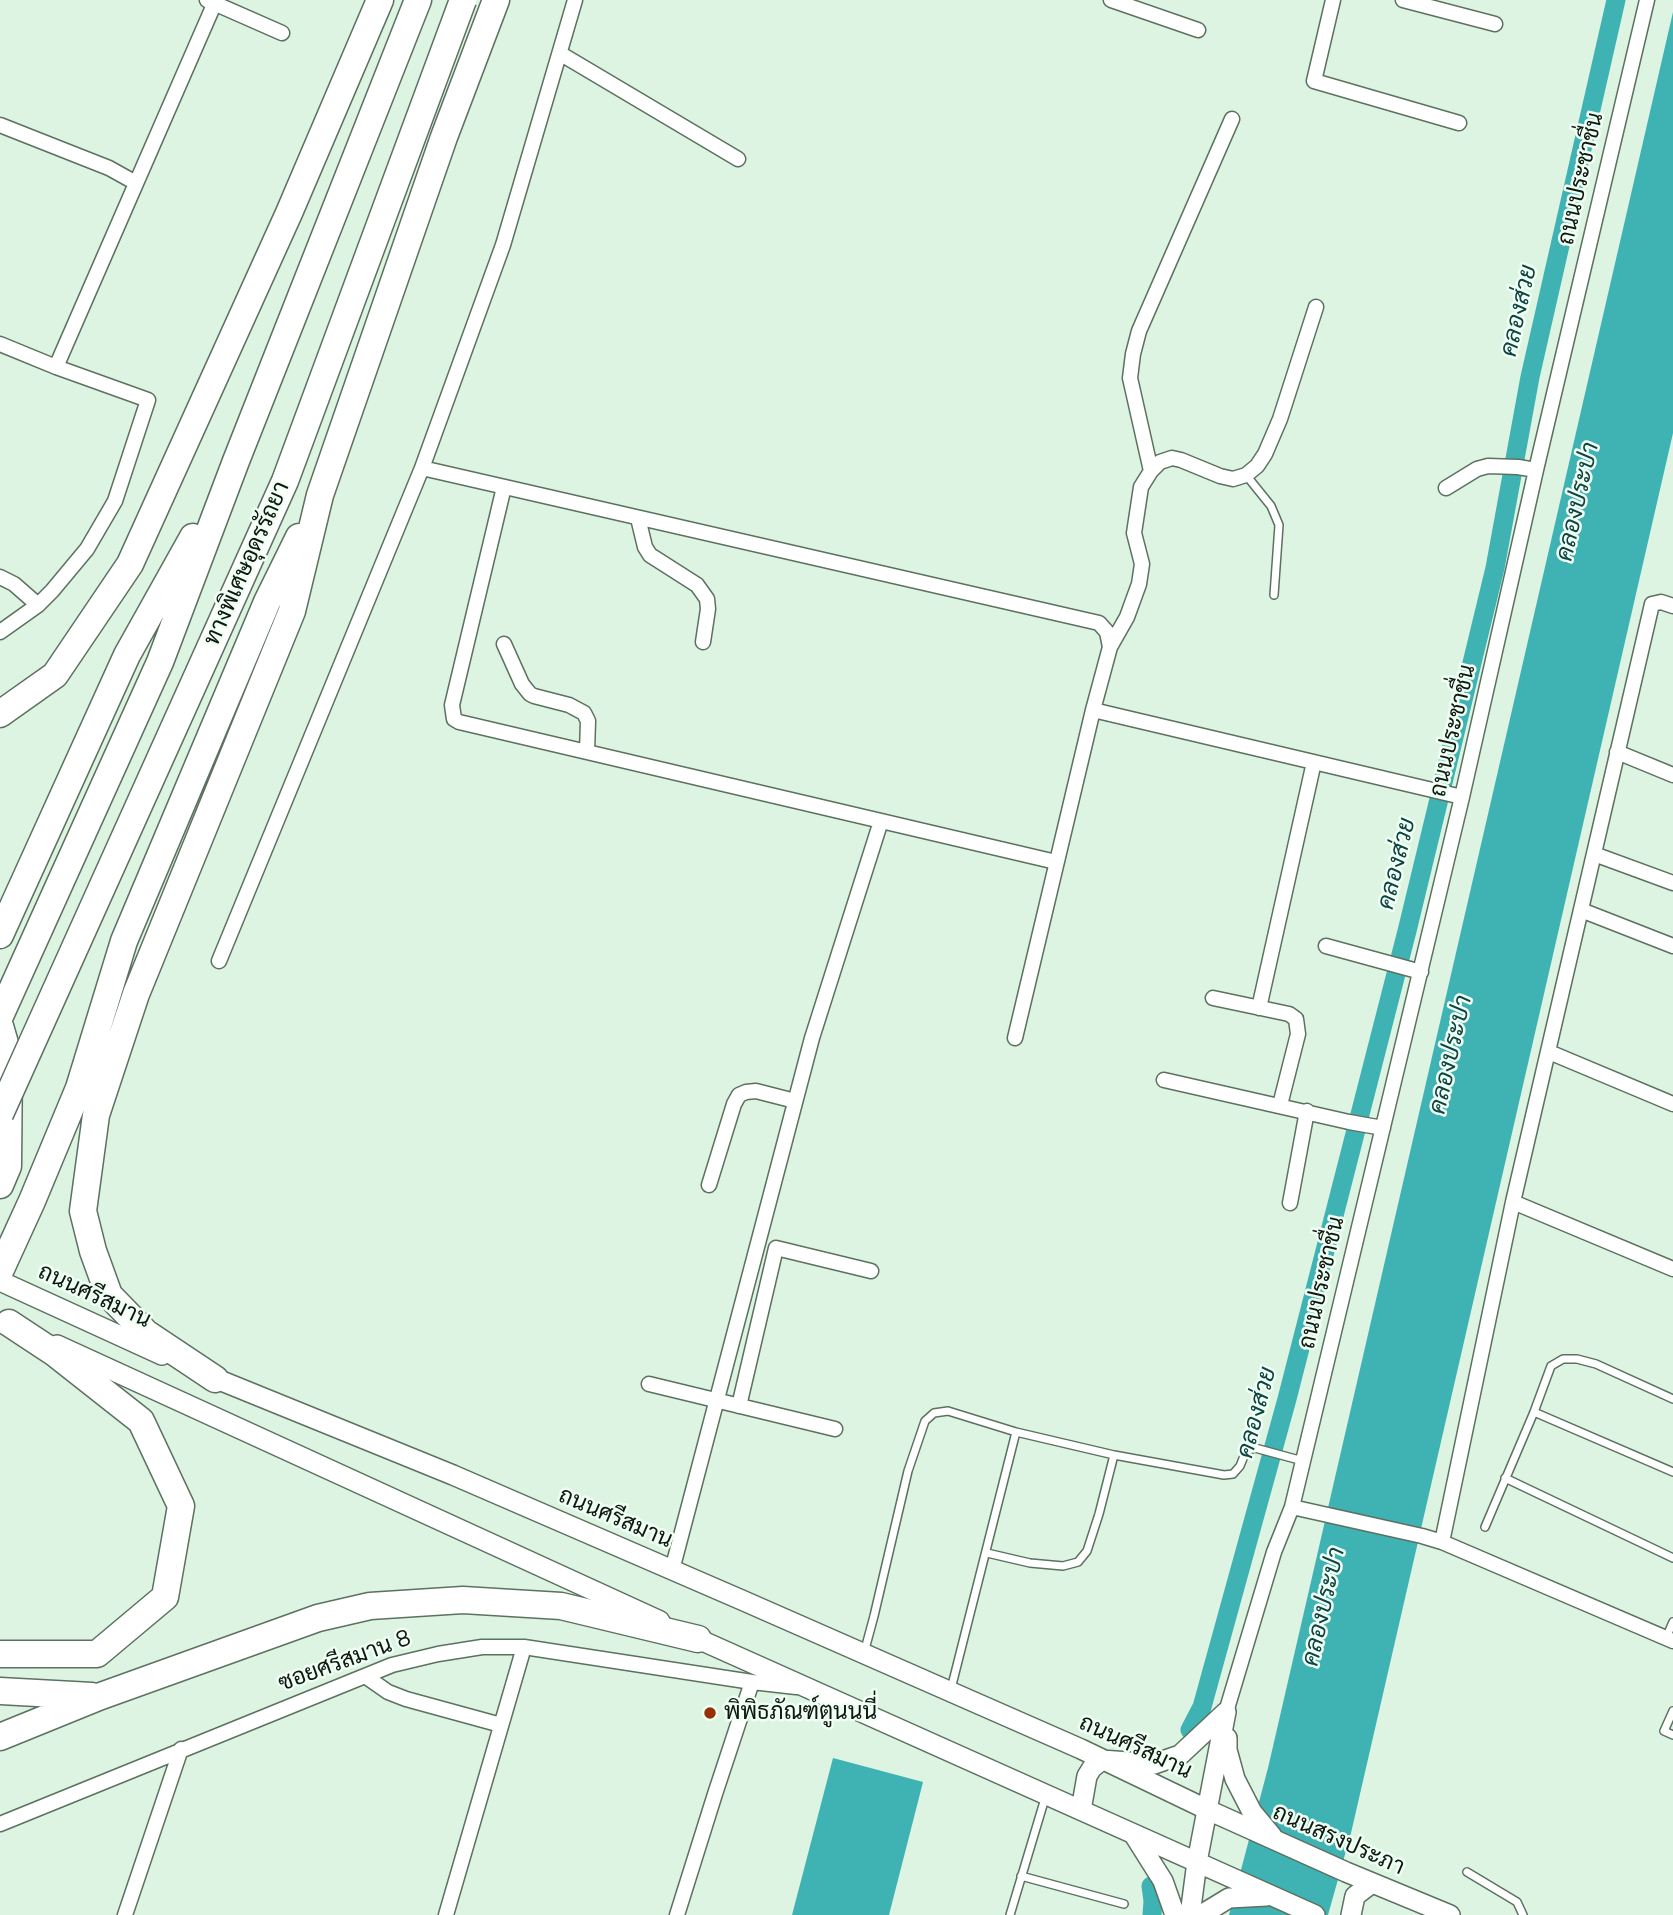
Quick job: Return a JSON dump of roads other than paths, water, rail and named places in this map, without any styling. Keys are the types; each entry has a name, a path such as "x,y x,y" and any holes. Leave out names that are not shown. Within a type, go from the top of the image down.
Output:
{"highway":[{"path":"0,714 55,675 130,564 289,214 380,0"},
{"name":"ทางพิเศษอุดรรัถยา","path":"0,1016 160,662 236,461 418,0"},
{"name":"ทางพิเศษอุดรรัถยา","path":"0,1114 285,481 463,0"},
{"path":"215,1379 146,1333 109,1295 93,1251 83,1211 96,1115 136,994 292,611 320,495 444,137 496,0"},
{"path":"0,935 127,655 236,461"},
{"path":"0,1271 79,1088 124,941 267,602 320,495"},
{"path":"0,1026 9,1058 8,1166 0,1185"},
{"path":"0,1654 97,1654 165,1597 181,1506 141,1421 56,1354 4,1321"},
{"path":"0,1737 101,1696 318,1618 370,1606 463,1600 561,1606 698,1639"},
{"path":"0,1691 101,1696"}],"main road":[{"name":"ถนนศรีสมาน","path":"0,1281 215,1379 442,1471 951,1692 1208,1810"},
{"path":"4,1321 698,1639 1197,1862 1231,1889 1272,1896 1315,1915"},
{"path":"1081,1810 1087,1776 1102,1760 1154,1764 1180,1755 1226,1712"},
{"path":"1190,1915 1197,1862 1226,1712"},
{"path":"1226,1712 1227,1750 1249,1819"},
{"name":"ถนนสรงประภา","path":"1208,1810 1249,1819 1276,1840 1450,1915"},
{"path":"1134,1835 1163,1881 1175,1915"},
{"path":"1350,1915 1355,1896 1372,1883"},
{"path":"1201,1915 1231,1889"}],"street":[{"path":"219,961 422,468 503,245 576,0"},
{"path":"1111,0 1198,30"},
{"path":"1333,0 1314,81 1459,123"},
{"path":"1403,0 1495,24"},
{"name":"ถนนประชาชื่น","path":"1226,1712 1274,1552 1292,1507 1376,1127 1421,972 1448,793 1536,470 1647,0"},
{"path":"56,367 212,1 282,33"},
{"path":"561,54 738,159"},
{"path":"1151,471 1130,378 1133,354 1139,331 1232,119"},
{"path":"0,125 108,168 136,183"},
{"path":"1015,1038 1110,647 1127,617 1139,584 1142,564 1134,533 1141,487 1160,462 1172,458 1233,479 1246,475 1257,466 1280,419 1316,307"},
{"path":"0,344 148,400 116,501 87,550 52,592 0,632"},
{"path":"1446,488 1477,469 1488,466 1514,466 1536,470"},
{"path":"422,468 1099,623 1107,632 1110,647"},
{"path":"504,487 452,705 454,719 1056,862"},
{"path":"638,518 645,547 650,555 697,585 707,599 703,642"},
{"path":"0,577 14,584 38,605"},
{"path":"1442,1542 1513,1202 1653,604 1661,602 1673,606"},
{"path":"503,644 522,684 530,694 569,705 584,713 588,721 587,752"},
{"path":"1093,710 1448,793"},
{"path":"1617,751 1673,775"},
{"path":"1259,1008 1314,762"},
{"path":"672,1570 812,1038 881,821"},
{"path":"1594,854 1673,883"},
{"path":"1581,910 1673,946"},
{"path":"1326,947 1421,972"},
{"path":"1213,998 1289,1014 1296,1019 1298,1034 1280,1105"},
{"path":"1549,1052 1673,1104"},
{"path":"1164,1080 1376,1127"},
{"path":"709,1185 734,1104 739,1096 756,1091 795,1101"},
{"path":"1290,1203 1307,1111"},
{"path":"1513,1202 1673,1269"},
{"path":"739,1406 776,1248 871,1271"},
{"path":"649,1384 835,1429"},
{"path":"1292,1507 1442,1542 1670,1640"},
{"name":"ซอยศรีสมาน 8","path":"0,1824 391,1664 438,1654 482,1647 524,1647 807,1688"},
{"path":"446,1915 524,1647"},
{"path":"365,1676 388,1692 406,1699 501,1725"},
{"path":"677,1915 752,1682"},
{"path":"125,1915 181,1749"}],"lane":[{"path":"1246,475 1271,506 1279,525 1274,594"},
{"path":"1485,1527 1551,1366 1563,1359 1596,1364 1673,1399"},
{"path":"863,1654 908,1471 925,1421 934,1413 948,1411 1016,1432 1114,1455 1224,1475 1233,1474 1240,1466 1246,1451 1255,1448 1303,1461"},
{"path":"1534,1412 1673,1472"},
{"path":"951,1692 1016,1432"},
{"path":"987,1553 1030,1563 1063,1566 1077,1562 1087,1551 1114,1455"},
{"path":"1506,1478 1673,1558"},
{"path":"1670,1640 1673,1622"},
{"path":"1673,1711 1664,1731 1673,1735"},
{"path":"1010,1915 1046,1795"},
{"path":"1467,1872 1517,1902 1523,1915"},
{"path":"1021,1876 1124,1904"}],"water":[{"name":"คลองประปา","path":"1673,12 1673,433 1351,1833 1328,1915 1229,1915 1268,1768"},
{"path":"833,1758 923,1782 889,1915 792,1915"}],"waterway":[{"name":"คลองส่วย","path":"1190,1730 1202,1707 1287,1399 1407,931 1495,568 1530,377 1616,0"},
{"name":"คลองส่วย","path":"1151,1886 1152,1915"}],"place":[{"name":"พิพิธภัณฑ์ตูนนนี่","path":"710,1713"}]}
